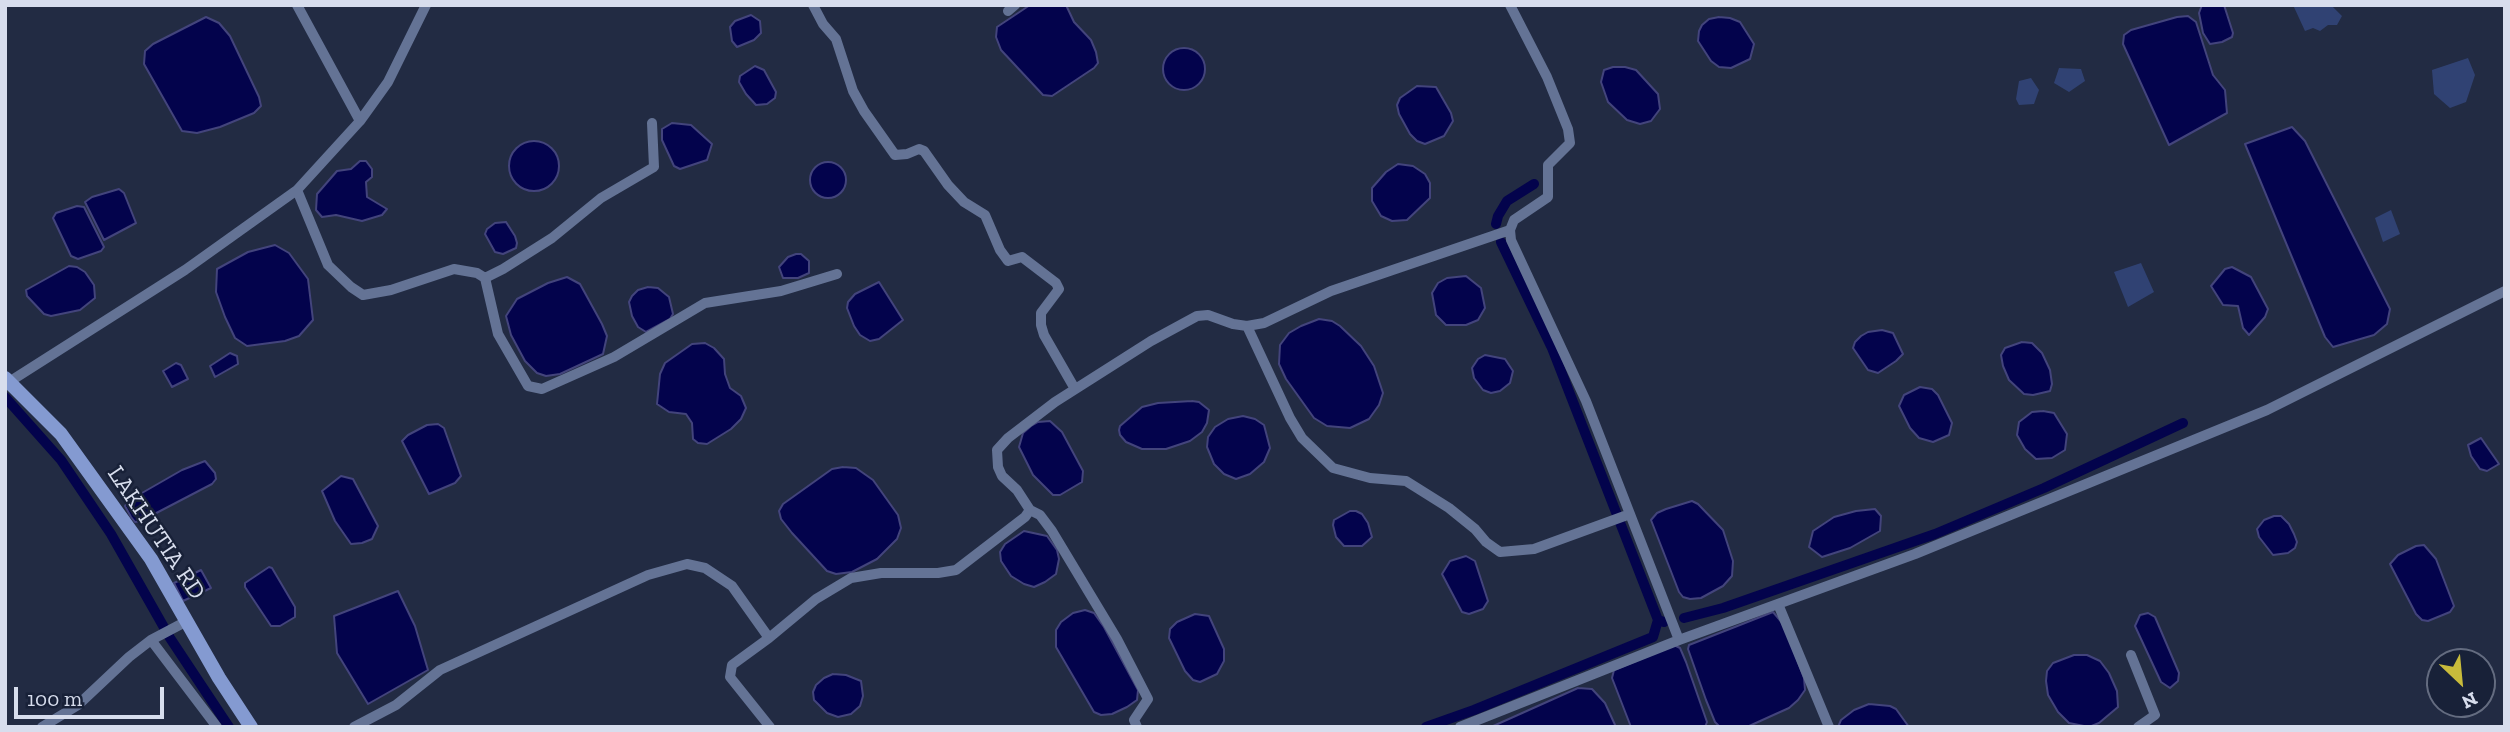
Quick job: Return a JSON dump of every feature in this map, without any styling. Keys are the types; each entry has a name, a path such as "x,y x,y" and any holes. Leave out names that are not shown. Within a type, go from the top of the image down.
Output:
{"street":[{"path":"297,5 360,121"},
{"path":"7,380 186,270 298,190 360,121 388,82 426,5"},
{"path":"813,5 822,24 836,39 853,91 895,155 919,149 924,151 964,202 985,215 1000,250 1008,261 1022,257 1056,283 1059,289 1041,313 1041,325 1075,389"},
{"path":"1510,5 1547,77 1570,143 1548,165 1548,197 1514,220 1510,230 1516,252 1586,401 1679,640"},
{"path":"485,278 534,250 601,198 654,167 652,123"},
{"path":"298,190 328,265 363,295 391,290 454,269 477,273 485,278 498,334 528,386 542,389 614,357 705,303 781,291 837,274"},
{"path":"1137,727 1134,720 1147,699 1117,639 1052,531 1040,515 1030,510 1017,490 1003,476 998,467 996,450 1028,422 1075,389 1151,341 1197,316 1208,314 1233,324 1247,326 1264,323 1331,291 1510,230"},
{"path":"1460,727 1679,640 1928,549 2267,410 2505,291"},
{"path":"1247,326 1302,438 1333,468 1370,478 1406,481 1449,508 1500,552 1547,545 1630,514"},
{"name":"LAKHUTIA RD","path":"7,380 61,434 151,559 181,624 251,727"},
{"path":"770,727 730,677 732,665 816,599 851,578 881,573 938,573 956,570 1026,517 1030,510"},
{"path":"354,727 396,705 440,670 648,575 687,564 705,568 732,586 769,638"},
{"path":"1778,604 1829,727"},
{"path":"42,727 78,705 155,638 181,624"},
{"path":"155,638 217,727"},
{"path":"2131,655 2155,715 2138,727"}],"shaded area":[{"path":"1030,5 1066,5 1074,22 1091,40 1096,52 1098,63 1094,68 1052,96 1043,95 1001,50 996,37 997,27"},
{"path":"2202,5 2224,5 2232,37 2210,44 2203,33 2199,13"},
{"path":"2293,5 2331,5 2342,16 2337,25 2328,25 2320,31 2313,28 2305,31"},
{"path":"751,15 760,21 761,33 754,40 737,47 732,41 730,27 735,21"},
{"path":"2188,16 2196,22 2213,75 2225,90 2227,113 2169,145 2123,44 2124,35 2131,30"},
{"path":"206,17 219,23 230,36 261,106 254,113 220,127 197,133 182,131 144,64 145,51 153,44"},
{"path":"1719,17 1740,22 1754,44 1750,59 1731,68 1719,67 1711,61 1698,41 1702,25 1709,19"},
{"path":"1184,48 1199,54 1205,69 1199,84 1184,90 1169,84 1163,69 1169,54"},
{"path":"2468,58 2475,75 2466,102 2450,108 2434,94 2432,70"},
{"path":"755,66 764,70 776,92 775,98 767,104 756,105 739,82 740,76"},
{"path":"1613,67 1636,70 1658,94 1660,109 1651,121 1640,124 1627,120 1608,102 1601,82 1604,70"},
{"path":"2059,68 2081,69 2085,81 2069,92 2054,83"},
{"path":"2031,78 2039,90 2034,104 2019,105 2016,99 2019,81"},
{"path":"1417,86 1436,87 1453,121 1444,136 1425,144 1410,134 1397,105 1400,98"},
{"path":"672,123 691,125 712,144 707,160 680,169 674,166 662,140 662,129"},
{"path":"2292,127 2305,141 2390,309 2387,324 2374,335 2333,347 2325,337 2245,144"},
{"path":"534,141 552,148 559,166 552,184 534,191 516,184 509,166 516,148"},
{"path":"360,161 366,161 372,169 372,177 366,182 367,197 387,209 382,215 362,221 336,215 322,217 316,210 317,194 337,171 351,169"},
{"path":"828,162 841,167 846,180 841,193 828,198 815,193 810,180 815,167"},
{"path":"1398,164 1413,166 1425,174 1430,183 1430,198 1407,220 1392,221 1381,216 1372,201 1372,188 1386,172"},
{"path":"119,189 124,193 136,223 104,240 85,202 92,197"},
{"path":"77,206 84,207 104,247 101,251 78,259 71,256 53,218 56,213"},
{"path":"2391,210 2400,234 2383,242 2375,218"},
{"path":"506,222 517,243 516,248 503,254 495,252 485,234 495,223"},
{"path":"275,245 289,253 308,279 313,320 299,336 285,341 247,346 235,338 225,317 216,292 217,269 248,252"},
{"path":"801,254 809,261 809,273 798,278 783,278 779,267 788,257"},
{"path":"2141,263 2154,292 2128,307 2114,272"},
{"path":"69,266 85,272 94,285 95,298 80,310 51,316 44,314 27,296 26,290"},
{"path":"2232,267 2251,277 2268,309 2265,317 2249,335 2243,328 2238,306 2223,305 2211,286 2225,269"},
{"path":"1466,276 1481,288 1485,308 1478,320 1466,325 1446,325 1436,315 1432,293 1438,283 1447,278"},
{"path":"567,277 580,284 607,336 603,354 560,374 546,376 537,373 525,361 511,335 506,316 517,299 548,283"},
{"path":"879,282 903,320 879,339 870,341 860,335 847,308 848,302 855,294"},
{"path":"658,288 669,297 673,314 670,319 646,332 638,327 629,302 638,290"},
{"path":"1319,319 1332,321 1340,326 1361,346 1374,366 1383,393 1379,405 1369,419 1350,428 1327,426 1314,418 1286,379 1279,364 1280,345 1289,333"},
{"path":"1882,330 1893,333 1903,354 1878,373 1868,370 1853,348 1861,336"},
{"path":"2022,342 2032,343 2042,353 2050,370 2050,391 2024,394 2009,380 2001,355 2005,348"},
{"path":"705,343 724,359 730,388 741,396 746,408 741,419 731,429 707,444 693,439 692,423 686,414 669,412 657,404 660,374 665,363 692,344"},
{"path":"230,353 237,356 238,364 215,377 210,366"},
{"path":"1485,355 1505,359 1513,371 1510,383 1500,391 1491,393 1483,390 1474,378 1472,368 1478,359"},
{"path":"176,363 181,365 188,379 172,387 163,371"},
{"path":"1920,387 1932,389 1938,395 1952,423 1949,435 1933,442 1919,438 1910,428 1899,406 1904,395"},
{"path":"1199,402 1209,410 1202,432 1190,441 1166,449 1142,449 1126,442 1120,435 1120,426 1142,407"},
{"path":"2032,412 2054,413 2067,434 2065,450 2052,458 2036,459 2025,449 2017,435 2019,422"},
{"path":"1243,416 1264,425 1270,448 1264,462 1250,474 1236,479 1224,474 1214,464 1207,447 1208,437 1215,427 1228,419"},
{"path":"1050,421 1062,432 1083,471 1082,482 1060,495 1053,495 1033,475 1019,447 1023,433 1031,426"},
{"path":"438,424 444,428 461,476 455,483 429,494 402,441 427,425"},
{"path":"2481,438 2499,464 2487,471 2480,469 2471,456 2468,445"},
{"path":"205,461 215,473 216,479 212,484 135,522 125,506 128,501 182,470"},
{"path":"856,468 873,480 898,515 901,528 897,539 877,559 852,572 836,574 827,571 792,533 781,519 779,511 783,504 832,469"},
{"path":"341,476 353,479 378,526 372,539 362,543 351,544 335,521 322,491"},
{"path":"1692,501 1723,530 1733,561 1732,576 1723,586 1701,598 1690,599 1679,592 1651,520 1657,513"},
{"path":"1875,509 1881,516 1880,531 1850,548 1822,557 1809,547 1813,531 1834,517"},
{"path":"1350,511 1362,514 1368,523 1372,537 1362,546 1344,546 1336,537 1334,520"},
{"path":"2281,516 2294,534 2297,542 2295,548 2288,553 2273,555 2259,537 2257,529 2264,520"},
{"path":"1024,531 1047,536 1057,550 1059,559 1056,574 1034,587 1011,576 1001,561 1000,552 1005,544"},
{"path":"2424,545 2436,559 2454,606 2450,612 2428,621 2422,620 2416,614 2390,564 2398,555"},
{"path":"1466,556 1475,561 1488,601 1483,609 1469,614 1462,612 1442,574 1450,561"},
{"path":"269,567 295,607 295,617 280,626 271,626 245,587 245,583"},
{"path":"201,570 211,588 183,601 174,583"},
{"path":"398,591 415,626 428,670 368,704 337,653 334,616"},
{"path":"1085,610 1094,613 1104,627 1138,690 1137,700 1112,714 1101,715 1094,712 1056,647 1056,630 1061,622 1073,613"},
{"path":"1773,612 1784,625 1804,678 1805,690 1789,708 1747,727 1720,727 1715,722 1706,700 1688,649 1689,645"},
{"path":"2148,613 2155,617 2179,673 2178,681 2170,688 2161,682 2135,626 2140,615"},
{"path":"1195,614 1209,616 1224,649 1224,661 1217,674 1200,682 1193,680 1185,671 1169,638 1170,629 1177,622"},
{"path":"1674,645 1680,648 1686,662 1707,722 1705,727 1631,727 1612,678 1614,670"},
{"path":"2074,655 2087,655 2100,661 2117,691 2118,707 2099,723 2089,727 2069,723 2058,712 2048,695 2047,671 2053,663"},
{"path":"833,674 846,675 861,681 863,696 860,706 851,714 838,717 827,713 814,700 816,685"},
{"path":"1578,688 1592,689 1605,703 1616,727 1491,727"},
{"path":"1869,704 1896,709 1909,727 1838,727 1841,720 1854,710"}],"waterway":[{"path":"1496,224 1507,201 1534,184"},
{"path":"1501,242 1552,348 1658,620 1664,622"},
{"path":"5,397 61,460 111,534 170,638 229,727"},
{"path":"1684,618 1723,608 1935,534 2044,488 2183,423"},
{"path":"1426,727 1653,637 1658,620"}]}
